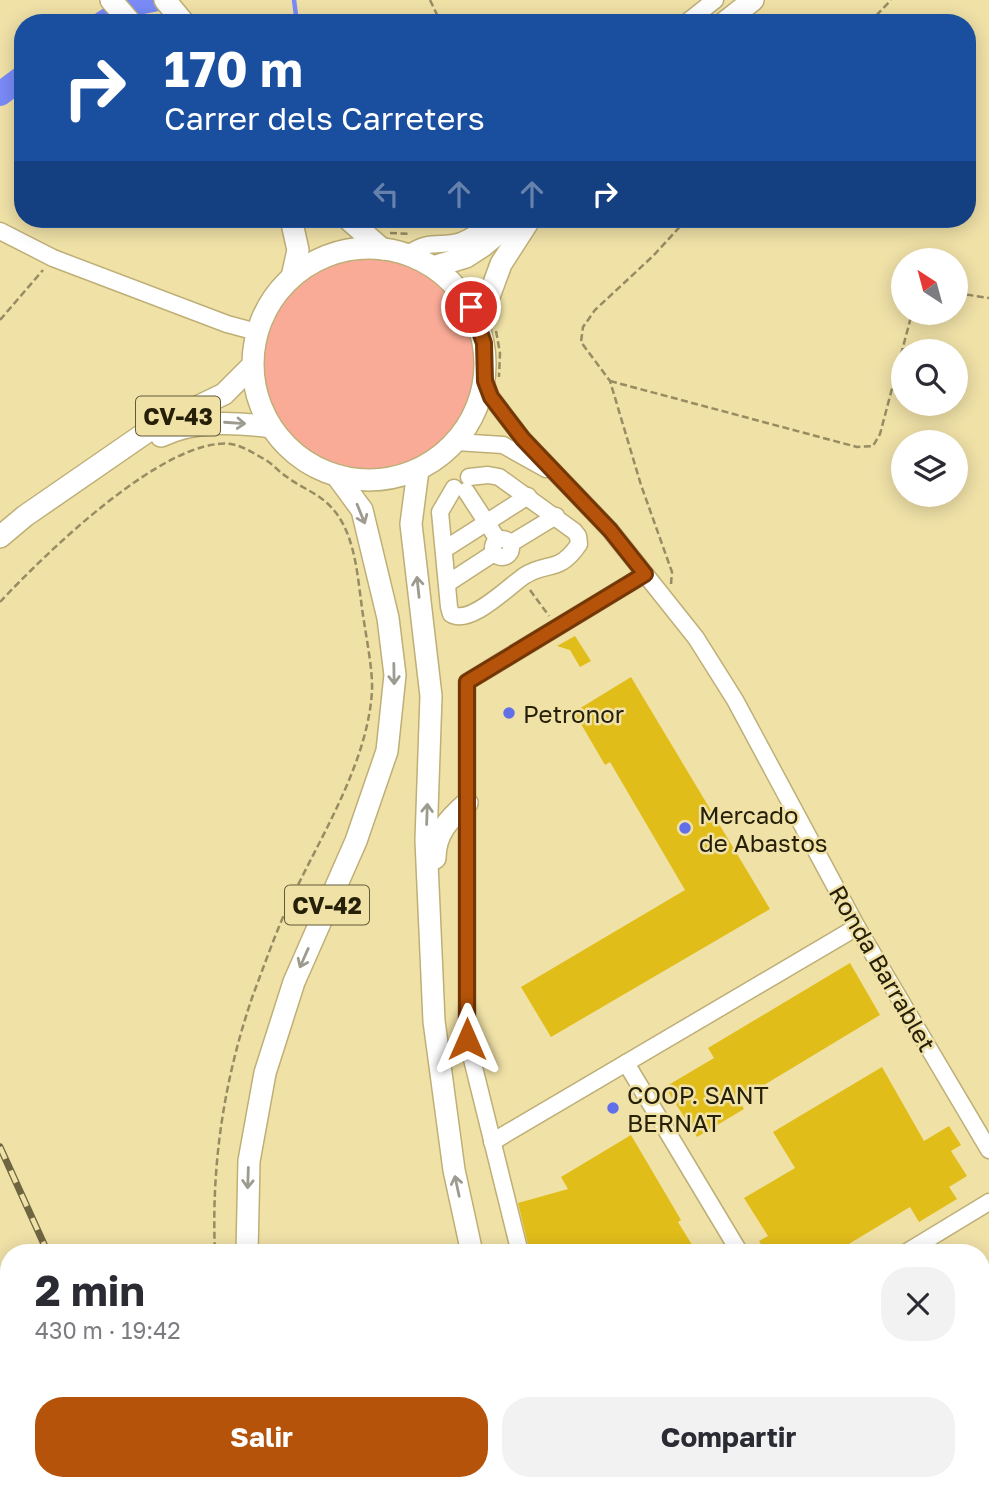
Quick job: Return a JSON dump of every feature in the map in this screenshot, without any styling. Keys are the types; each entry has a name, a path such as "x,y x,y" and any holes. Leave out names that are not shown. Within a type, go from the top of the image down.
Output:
{"main road":[{"path":"111,0 123,14"},
{"path":"165,0 177,14"},
{"path":"735,14 753,0"},
{"path":"292,277 298,250 293,228"},
{"path":"359,228 382,248"},
{"path":"433,267 466,257 504,228"},
{"path":"479,324 501,264 524,228"},
{"name":"CV-43","path":"358,248 382,248 408,254 433,267 461,292 479,324 485,352 485,381 470,424 456,442 432,462 392,479 364,481 337,476 311,466 288,449 261,408 253,366 257,332 265,312 277,293 292,277 312,263 334,253 358,248"},
{"name":"CV-43","path":"0,537 25,516 152,429 224,394 253,366"},
{"name":"CV-43","path":"101,463 175,430 227,422 271,427"},
{"path":"418,470 411,524 431,696 426,839 433,1021 454,1170 470,1244"},
{"name":"CV-42","path":"247,1244 249,1161 265,1073 294,982 356,841 387,751 395,675 388,618 362,510 337,476"},
{"path":"433,1021 435,844 447,822 467,803"}],"street":[{"path":"698,14 715,0"},
{"path":"408,254 428,244 460,242 483,228"},
{"path":"0,231 53,258 228,324 257,332"},
{"name":"Ronda Barrablet","path":"485,381 491,397 523,439 610,530 696,638 735,700 857,927 989,1150"},
{"path":"456,442 503,445 562,478"},
{"path":"488,475 499,477 528,496 574,531 579,544 564,562 552,568 538,570 465,617 457,618 451,614 440,512 463,485 488,475"},
{"path":"463,485 521,579"},
{"path":"445,548 528,496"},
{"path":"448,583 556,516"},
{"path":"518,1244 467,1039 467,682 645,574"},
{"path":"492,1142 857,927"},
{"path":"626,1063 735,1244"},
{"path":"920,1244 989,1202"}],"path":[{"path":"878,14 891,0"},
{"path":"671,606 672,572 640,485 610,381 581,342 583,327 595,310 679,228"},
{"path":"0,320 53,258"},
{"path":"968,295 989,298"},
{"path":"610,381 857,447 873,446 880,434 909,326"},
{"path":"0,602 51,549 138,480 166,463 213,445 229,444 240,447 269,462 287,477 313,492 337,514 348,539 357,574 372,690 365,730 338,805 280,925 253,997 228,1079 216,1159 215,1244"},
{"path":"521,579 556,627"}],"shaded area":[{"path":"369,259 390,261 409,267 444,290 467,325 473,344 473,386 467,405 444,440 409,463 390,469 369,471 348,469 329,463 294,440 271,405 265,386 263,365 265,344 271,325 294,290 329,267 348,261"}],"building":[{"path":"575,636 591,661 580,667 570,650 557,646"},
{"name":"Mercado de Abastos","path":"631,677 770,909 551,1037 521,987 685,890 610,762 605,765 574,712"},
{"path":"850,963 880,1015 739,1100 744,1109 697,1137 665,1087 714,1058 708,1048"},
{"path":"882,1067 924,1141 949,1126 961,1145 951,1151 967,1176 949,1187 957,1199 919,1222 910,1207 849,1244 761,1244 759,1241 768,1236 744,1198 795,1168 773,1132"},
{"path":"631,1135 681,1220 678,1222 691,1244 528,1244 518,1203 568,1189 561,1177"}],"waterway":[{"path":"117,14 133,4 153,0"},
{"path":"294,0 296,14"},
{"path":"0,94 14,84"}],"railway":[{"path":"0,1147 44,1244"}],"place":[{"name":"Petronor","path":"509,713"},
{"name":"Mercado de Abastos","path":"685,828"},
{"name":"COOP. SANT BERNAT","path":"613,1108"}],"route":[{"path":"467,1039 467,682 645,574 610,530 523,439 491,397 485,381 484,343 471,307"}]}
